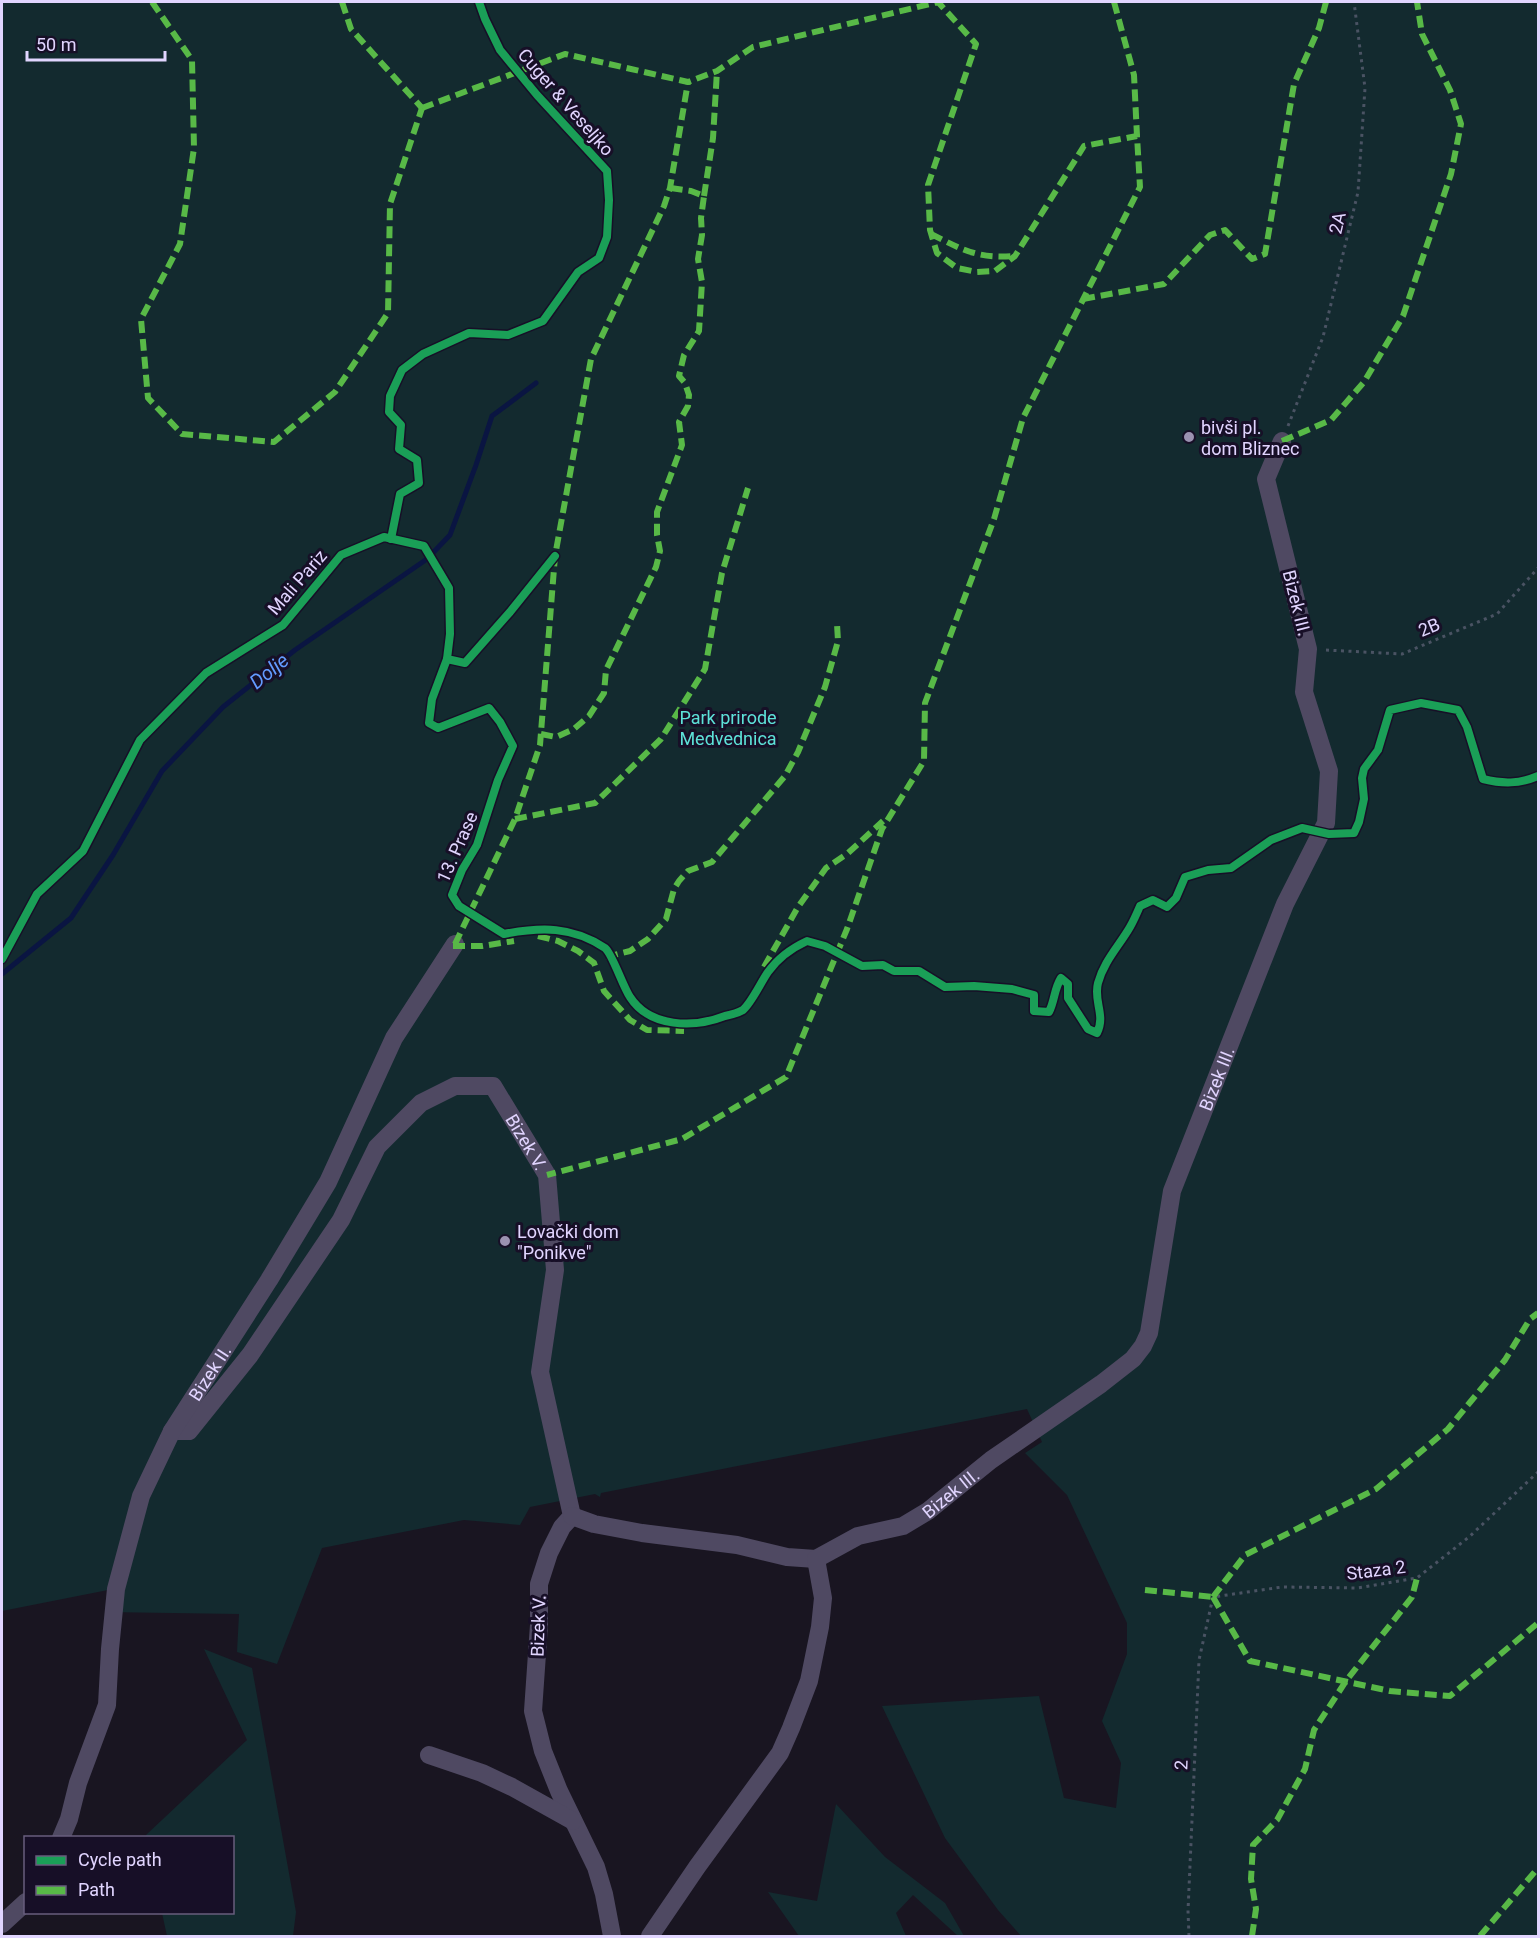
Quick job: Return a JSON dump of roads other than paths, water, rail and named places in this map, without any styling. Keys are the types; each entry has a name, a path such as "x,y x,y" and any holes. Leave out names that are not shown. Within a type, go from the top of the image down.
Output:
{"street":[{"name":"Bizek III.","path":"816,1559 858,1536 903,1526 928,1511 991,1460 1101,1384 1133,1359 1143,1346 1151,1326 1172,1191 1285,904 1326,824 1329,771 1304,692 1308,649 1266,479 1282,441"},
{"name":"Bizek II.","path":"62,1836 69,1819 78,1783 107,1705 116,1589 141,1496 172,1431 269,1280 328,1182 393,1038 455,944"},
{"name":"Bizek V.","path":"172,1431 189,1431 250,1355 341,1220 377,1147 421,1103 455,1086 493,1086 547,1175 555,1270 540,1372 572,1516 562,1527 549,1553 539,1584 539,1625 533,1711 543,1751 573,1821 596,1867 612,1936"},
{"path":"572,1516 594,1524 633,1531 737,1545 787,1557 816,1559 823,1598 820,1627 809,1681 780,1753 650,1936"},
{"path":"429,1755 482,1773 573,1821"},
{"path":"2,1924 24,1904"}],"waterway":[{"name":"Dolje","path":"2,974 71,918 113,855 162,771 223,707 295,650 427,559 450,535 492,416 536,383"}],"place":[{"name":"bivši pl. dom Bliznec","path":"1189,437"},
{"name":"Lovački dom \"Ponikve\"","path":"505,1241"}],"park label":[{"name":"Park prirode Medvednica","path":"728,727"}]}
